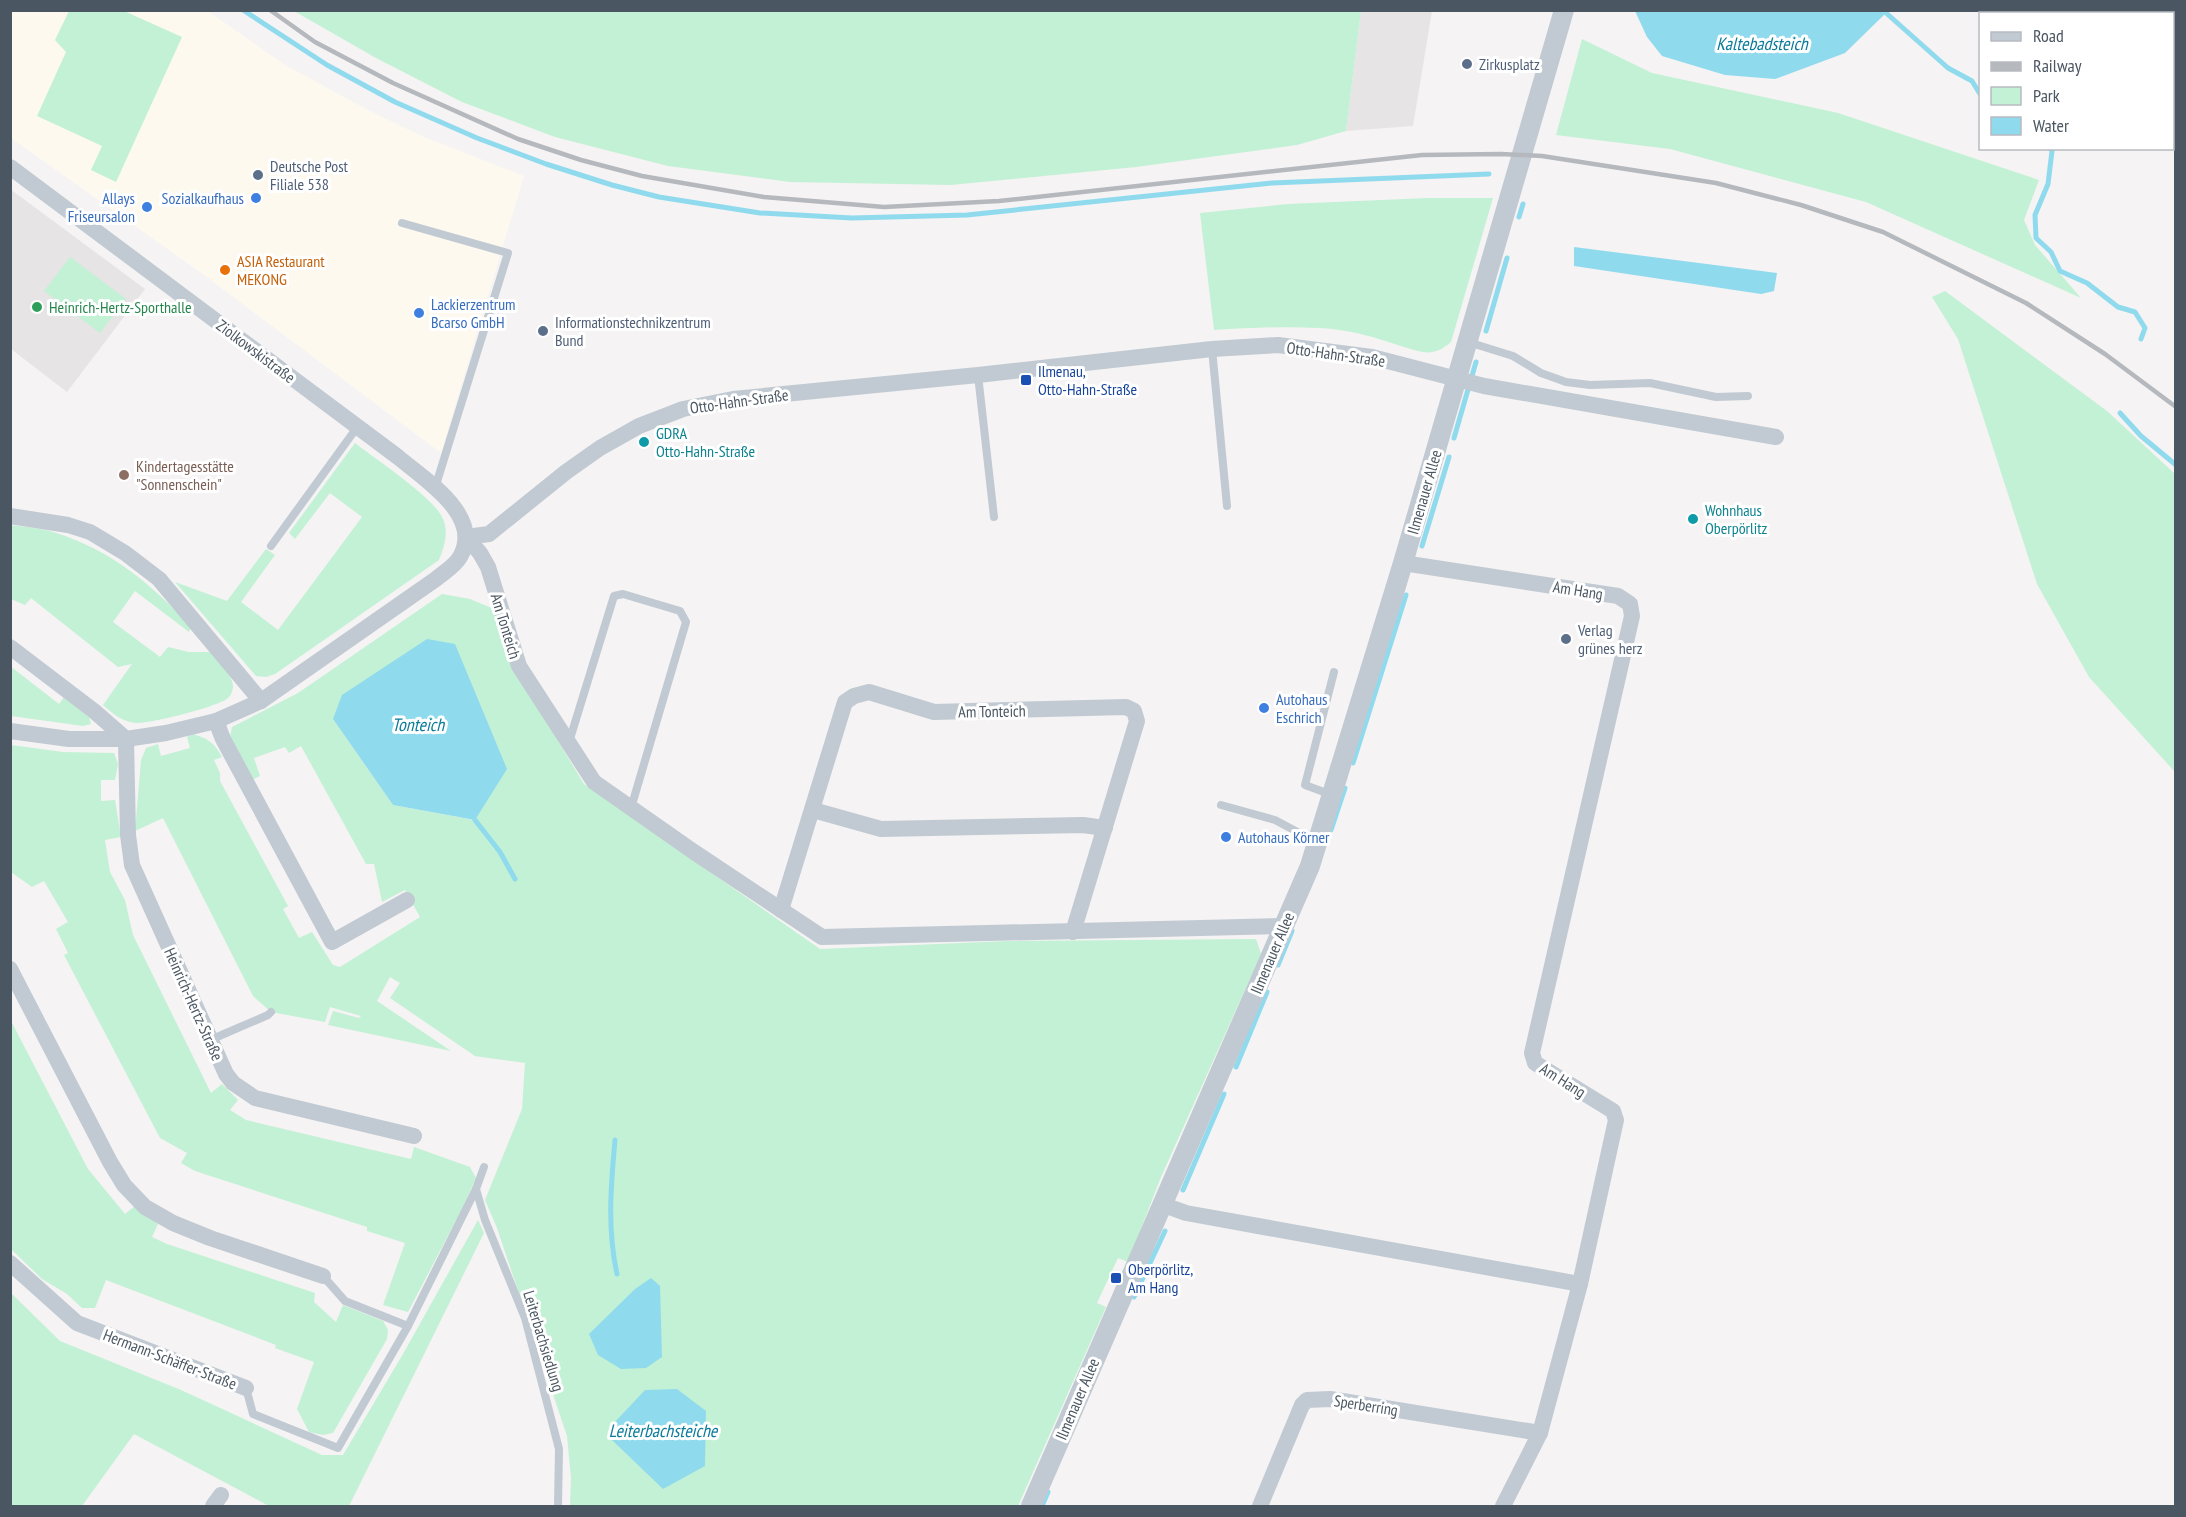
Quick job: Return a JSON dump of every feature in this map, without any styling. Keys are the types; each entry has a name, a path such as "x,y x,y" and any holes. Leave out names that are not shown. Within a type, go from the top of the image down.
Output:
{"street":[{"name":"Ilmenauer Allee","path":"1031,1506 1318,843 1403,563 1564,10"},
{"name":"Ziolkowskistraße","path":"10,167 398,457 454,506 462,518 466,537"},
{"name":"Otto-Hahn-Straße","path":"466,537 489,534 566,472 600,448 639,426 683,409 733,399 1212,349 1278,345 1360,355 1457,380"},
{"path":"1457,380 1776,437"},
{"path":"10,516 68,525 90,532 134,559 159,579 261,701"},
{"path":"10,731 69,739 126,739 166,733 216,721 261,701 452,566 460,558 466,537"},
{"name":"Am Tonteich","path":"466,537 480,553 488,567 519,666 594,782 822,937 1284,926"},
{"name":"Am Hang","path":"1403,563 1618,596 1630,604 1632,616 1532,1053 1535,1063 1613,1111 1616,1120 1580,1284"},
{"path":"10,647 94,711 126,739"},
{"name":"Am Tonteich","path":"781,910 845,702 854,696 869,692 934,712 1126,707 1134,711 1137,720 1073,932"},
{"path":"216,721 228,749 332,942 407,900"},
{"name":"Heinrich-Hertz-Straße","path":"126,739 128,835 132,865 226,1074 233,1083 255,1098 414,1136"},
{"path":"813,810 881,829 1083,825 1104,828"},
{"path":"10,969 110,1162 124,1185 145,1207 173,1223 210,1238 323,1275"},
{"path":"1161,1204 1186,1213 1580,1284 1540,1433 1503,1506"},
{"name":"Hermann-Schäffer-Straße","path":"10,1263 77,1323 246,1388"},
{"name":"Sperberring","path":"1260,1506 1302,1405 1307,1400 1330,1399 1540,1433"}],"lane":[{"path":"402,223 508,253 435,488"},
{"path":"1468,342 1513,356 1541,373 1566,382 1590,385 1650,383 1716,397 1748,396"},
{"path":"1212,349 1227,506"},
{"path":"978,375 994,517"},
{"path":"271,546 358,426"},
{"path":"569,743 614,596 623,594 680,611 686,622 631,809"},
{"path":"1332,795 1305,785 1334,672"},
{"path":"1221,805 1275,820 1318,843"},
{"path":"210,1040 271,1012"},
{"path":"323,1275 345,1300 408,1326 476,1189 484,1167"},
{"name":"Leiterbachsiedlung","path":"476,1189 485,1221 525,1318 559,1449 558,1506"},
{"name":"Hermann-Schäffer-Straße","path":"246,1388 253,1414 338,1448 408,1326"}],"shaded area":[{"path":"11,11 208,11 285,65 370,111 424,137 524,176 441,453 204,275 11,138"},
{"path":"1361,11 1432,11 1413,126 1346,131"},
{"path":"10,189 145,289 67,392 11,349"}],"green space":[{"path":"69,11 124,11 182,37 116,182 91,170 102,146 37,116 66,52 55,40"},
{"path":"294,11 1361,11 1346,131 1297,145 1136,167 951,185 790,182 668,166 555,137 462,102 376,58"},
{"path":"1582,39 1652,73 1838,113 2039,180 2024,220 2035,245 2081,298 1866,202 1670,149 1556,135"},
{"path":"1428,198 1493,198 1451,342 1445,347 1434,352 1423,352 1341,330 1306,327 1214,330 1200,213 1288,204"},
{"path":"70,257 126,299 100,333 44,291"},
{"path":"1945,291 2107,411 2175,474 2175,772 2089,677 2037,584 1958,339 1932,297"},
{"path":"355,443 404,479 438,510 446,529 439,560 275,674 266,677 256,676 175,582 227,601 266,549 275,555 241,602 278,630 362,517 330,493 295,539 289,533"},
{"path":"10,525 45,530 76,540 130,570 161,596 191,626 189,632 135,591 113,622 160,657 168,647 189,652 210,652 230,677 233,686 230,696 222,702 198,710 143,723 130,722 114,714 103,705 132,664 118,667 31,598 25,605 11,599"},
{"path":"442,594 470,599 494,609 538,708 584,784 820,949 1008,941 1256,939 1261,954 1161,1177 1128,1262 1118,1258 1097,1303 1106,1307 1018,1506 570,1506 571,1478 567,1436 497,1228 485,1200 522,1109 525,1063 475,1056 390,998 400,983 390,977 377,1001 451,1051 328,1025 333,1011 359,1018 361,1016 330,1007 325,1022 271,1012 253,996 163,818 135,831 141,760 146,748 158,744 161,756 190,748 187,737 192,734 213,744 222,757 214,760 220,773 220,781 288,906 283,909 299,938 312,932 333,965 340,967 420,917 405,890 382,902 374,864 366,864 301,746 289,753 285,747 254,758 260,776 252,780 230,737 232,727 298,693","holes":["333,719 474,820 393,805"]},
{"path":"10,666 59,704 64,697 89,717 91,724 83,726 11,716"},
{"path":"11,745 63,752 114,753 118,764 115,780 101,780 101,801 115,800 121,837 105,840 110,872 125,900 133,935 211,1093 222,1084 238,1100 230,1110 246,1120 411,1159 414,1147 470,1167 476,1178 408,1312 383,1305 405,1243 367,1231 367,1227 195,1171 181,1163 187,1153 160,1138 64,955 68,953 56,929 68,922 44,881 32,887 11,872"},
{"path":"10,1019 88,1169 125,1214 136,1205 158,1224 152,1237 315,1293 314,1302 336,1322 343,1305 383,1321 388,1330 387,1339 333,1433 323,1435 309,1432 297,1409 314,1362 275,1348 276,1345 106,1280 95,1308 82,1308 67,1294 42,1279 11,1249"},
{"path":"478,1220 484,1233 349,1506 269,1506 134,1434 82,1506 11,1506 11,1293 60,1341 181,1390 322,1455 343,1455"}],"water":[{"name":"Kaltebadsteich","path":"1635,11 1888,11 1845,53 1775,79 1725,75 1662,56 1647,37"},
{"path":"1574,247 1777,273 1774,291 1761,294 1574,266"},
{"name":"Tonteich","path":"427,639 455,644 507,769 475,820 393,805 333,719 342,695"},
{"path":"651,1278 660,1286 662,1357 646,1368 621,1369 598,1355 589,1334 635,1289"},
{"name":"Leiterbachsteiche","path":"677,1389 706,1411 705,1466 663,1489 612,1440 614,1423 645,1390"}],"waterway":[{"path":"243,10 327,65 395,102 477,138 546,164 612,185 659,197 760,213 852,218 967,215 1272,183 1489,174"},
{"path":"1885,12 1948,68 1972,81 1979,92"},
{"path":"2051,150 2048,184 2035,215 2036,238 2051,252 2060,271 2087,283 2118,307 2135,312 2145,328 2141,339"},
{"path":"1519,217 1523,204"},
{"path":"1486,331 1507,258"},
{"path":"1454,438 1476,362"},
{"path":"2120,413 2141,436 2176,465"},
{"path":"1422,546 1449,457"},
{"path":"1353,763 1406,595"},
{"path":"1331,830 1345,788"},
{"path":"475,820 500,852 515,879"},
{"path":"1278,965 1292,931"},
{"path":"1236,1067 1267,992"},
{"path":"1183,1190 1224,1094"},
{"path":"615,1140 611,1223 617,1274"},
{"path":"1134,1297 1165,1231"},
{"path":"1042,1506 1048,1492"}],"railway":[{"path":"270,10 315,42 393,83 518,139 581,160 642,176 764,197 884,207 999,201 1422,155 1542,156 1716,183 1801,205 1883,232 2026,303 2105,354 2176,407"}],"place":[{"name":"Zirkusplatz","path":"1467,64"},
{"name":"Deutsche Post Filiale 538","path":"258,175"},
{"name":"Sozialkaufhaus","path":"256,198"},
{"name":"Allays Friseursalon","path":"147,207"},
{"name":"ASIA Restaurant MEKONG","path":"225,270"},
{"name":"Heinrich-Hertz-Sporthalle","path":"37,307"},
{"name":"Lackierzentrum Bcarso GmbH","path":"419,313"},
{"name":"Informationstechnikzentrum Bund","path":"543,331"},
{"name":"Ilmenau, Otto-Hahn-Straße","path":"1026,380"},
{"name":"GDRA Otto-Hahn-Straße","path":"644,442"},
{"name":"Kindertagesstätte \"Sonnenschein\"","path":"124,475"},
{"name":"Wohnhaus Oberpörlitz","path":"1693,519"},
{"name":"Verlag grünes herz","path":"1566,639"},
{"name":"Autohaus Eschrich","path":"1264,708"},
{"name":"Autohaus Körner","path":"1226,837"},
{"name":"Oberpörlitz, Am Hang","path":"1116,1278"}]}
